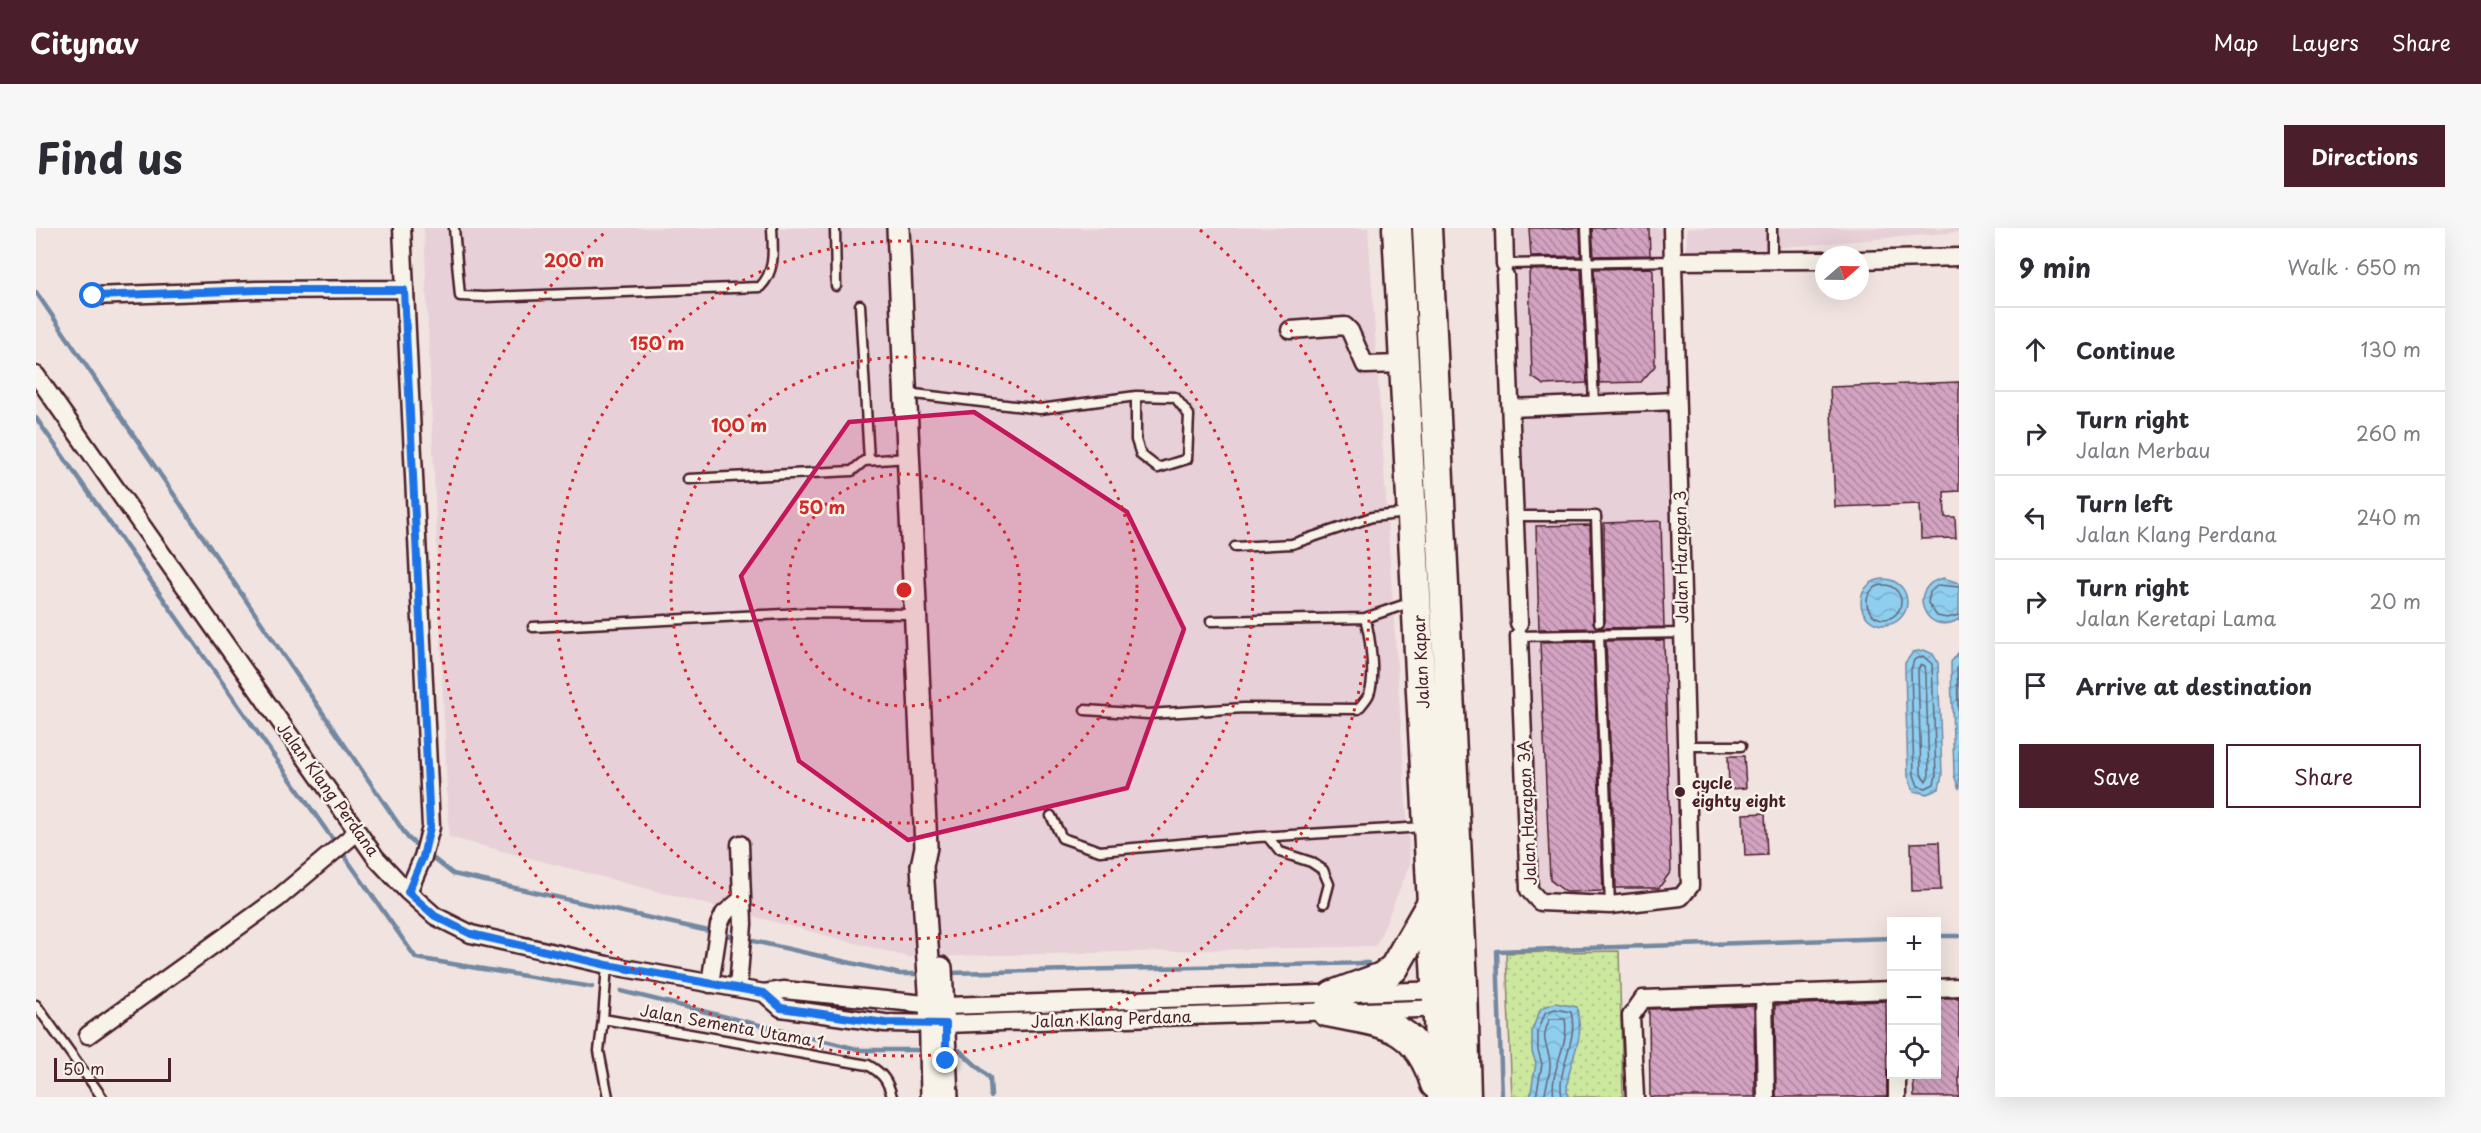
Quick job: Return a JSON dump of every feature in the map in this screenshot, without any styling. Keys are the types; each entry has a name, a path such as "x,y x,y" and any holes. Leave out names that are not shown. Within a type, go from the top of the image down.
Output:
{"highway":[{"name":"Jalan Kapar","path":"1397,228 1432,900 1451,999 1466,1097"},
{"name":"Jalan Kapar","path":"1427,228 1451,999 1441,1097"},
{"path":"1330,1004 1382,977 1394,968 1432,900"},
{"path":"1330,1004 1398,1029 1414,1041 1427,1059 1441,1097"}],"street":[{"path":"402,228 430,827 423,857 408,892"},
{"path":"898,228 926,847 922,866 933,954 937,1014 938,1061 932,1097"},
{"name":"Jalan Harapan 3A","path":"1504,228 1529,890 1540,902 1610,905 1681,897 1690,886"},
{"name":"Jalan Harapan 3","path":"1672,228 1690,886"},
{"path":"1869,260 1959,257"},
{"path":"1673,261 1815,260"},
{"path":"93,296 257,290 404,290"},
{"path":"1290,330 1345,326 1350,331 1365,365 1405,364"},
{"name":"Jalan Klang Perdana","path":"36,375 357,832 408,892 435,916 471,934 607,965 764,993 781,1008 885,1023 937,1014 1451,999"},
{"path":"1510,408 1676,401"},
{"path":"88,1035 278,899 357,832"},
{"path":"738,988 742,940 740,844"},
{"path":"710,984 719,925 724,914 742,899"},
{"path":"1941,988 1959,987"},
{"path":"1635,1097 1631,1016 1642,999 1887,990"},
{"path":"1764,994 1766,1097"},
{"path":"938,1061 947,1097"},
{"path":"1897,1079 1897,1097"}],"lane":[{"path":"454,228 460,296 484,297 760,287 768,279 773,258 772,228"},
{"path":"835,228 836,286"},
{"path":"1586,228 1594,405"},
{"path":"1772,228 1772,262"},
{"path":"1505,270 1588,263 1673,261"},
{"path":"860,305 869,460"},
{"path":"906,393 1040,409 1136,396 1175,397 1189,415 1187,459 1158,468 1141,455 1136,440 1136,396"},
{"path":"688,479 852,471 869,460 908,458"},
{"path":"1236,547 1292,544 1372,517 1413,513"},
{"path":"1515,516 1596,516 1599,622"},
{"path":"1211,621 1365,618 1418,600"},
{"path":"533,627 802,613 915,614"},
{"path":"1084,710 1148,714 1244,708 1358,709 1370,694 1370,635 1365,618"},
{"path":"1519,629 1599,635 1683,633"},
{"path":"1599,635 1610,905"},
{"path":"1686,746 1741,746"},
{"path":"1051,816 1062,838 1100,851 1429,827"},
{"path":"1268,837 1280,852 1311,862 1323,870 1329,884 1324,903"},
{"path":"607,965 599,1051 608,1097"},
{"path":"36,1005 102,1097"},
{"name":"Jalan Sementa Utama 1","path":"603,1019 868,1065 881,1072 889,1084 892,1097"}],"highlighted area":[{"path":"974,412 1127,512 1184,629 1127,788 908,840 799,761 741,576 849,422"}],"shaded area":[{"path":"424,228 1368,228 1410,864 1376,946 909,957 449,837"},
{"path":"1509,228 1665,228 1684,887 1678,892 1601,900 1543,896 1535,889"},
{"path":"1687,228 1959,228 1959,232 1687,255"}],"green space":[{"path":"1619,951 1623,1097 1512,1097 1506,953"}],"water":[{"path":"1944,578 1959,583 1959,619 1947,624 1929,617 1922,600 1925,590 1932,583"},
{"path":"1884,579 1900,586 1907,602 1900,618 1884,625 1868,618 1861,602 1868,586"},
{"path":"1924,650 1933,654 1938,663 1942,775 1939,789 1927,794 1914,791 1908,776 1905,670 1905,663 1913,652"},
{"path":"1959,652 1959,789 1954,775 1951,662"},
{"path":"1555,1003 1577,1007 1580,1029 1569,1074 1568,1097 1530,1097 1536,1063 1532,1052 1532,1030 1541,1008"}],"building":[{"path":"1529,228 1580,228 1581,256 1531,257"},
{"path":"1592,228 1649,228 1650,255 1594,256"},
{"path":"1651,268 1653,270 1655,366 1641,382 1599,383 1594,269"},
{"path":"1581,269 1587,383 1544,385 1532,377 1529,273 1531,270"},
{"path":"1959,382 1959,491 1944,492 1945,517 1955,517 1956,538 1921,539 1920,504 1835,507 1830,387"},
{"path":"1661,521 1664,627 1600,628 1605,622 1604,523"},
{"path":"1590,525 1593,622 1598,628 1539,629 1536,526"},
{"path":"1664,640 1671,871 1659,888 1616,888 1606,641"},
{"path":"1593,641 1603,891 1566,892 1550,880 1540,642"},
{"path":"1728,756 1744,756 1746,788 1729,789"},
{"path":"1765,813 1767,855 1745,856 1743,814"},
{"path":"1939,842 1941,890 1912,891 1911,843"},
{"path":"1941,998 1959,998 1959,1097 1914,1097 1913,1079 1941,1079"},
{"path":"1886,1001 1887,1097 1776,1097 1775,1005"},
{"path":"1754,1006 1755,1097 1650,1097 1649,1009"}],"waterway":[{"path":"36,292 408,838 420,848"},
{"path":"36,418 336,844"},
{"path":"341,851 416,958 592,987"},
{"path":"429,855 453,874 713,932"},
{"path":"722,934 900,974 922,974"},
{"path":"1941,936 1959,936"},
{"path":"1502,1097 1497,951 1887,938"},
{"path":"948,973 1368,963"},
{"path":"621,991 861,1050 924,1050"},
{"path":"950,1050 959,1050 990,1078 991,1097"}],"place":[{"name":"cycle eighty eight","path":"1680,792"}],"route":[{"path":"93,296 257,290 404,290 430,827 428,843 408,892 435,916 471,934 607,965 764,993 781,1008 885,1023 946,1024 946,1061"}]}
